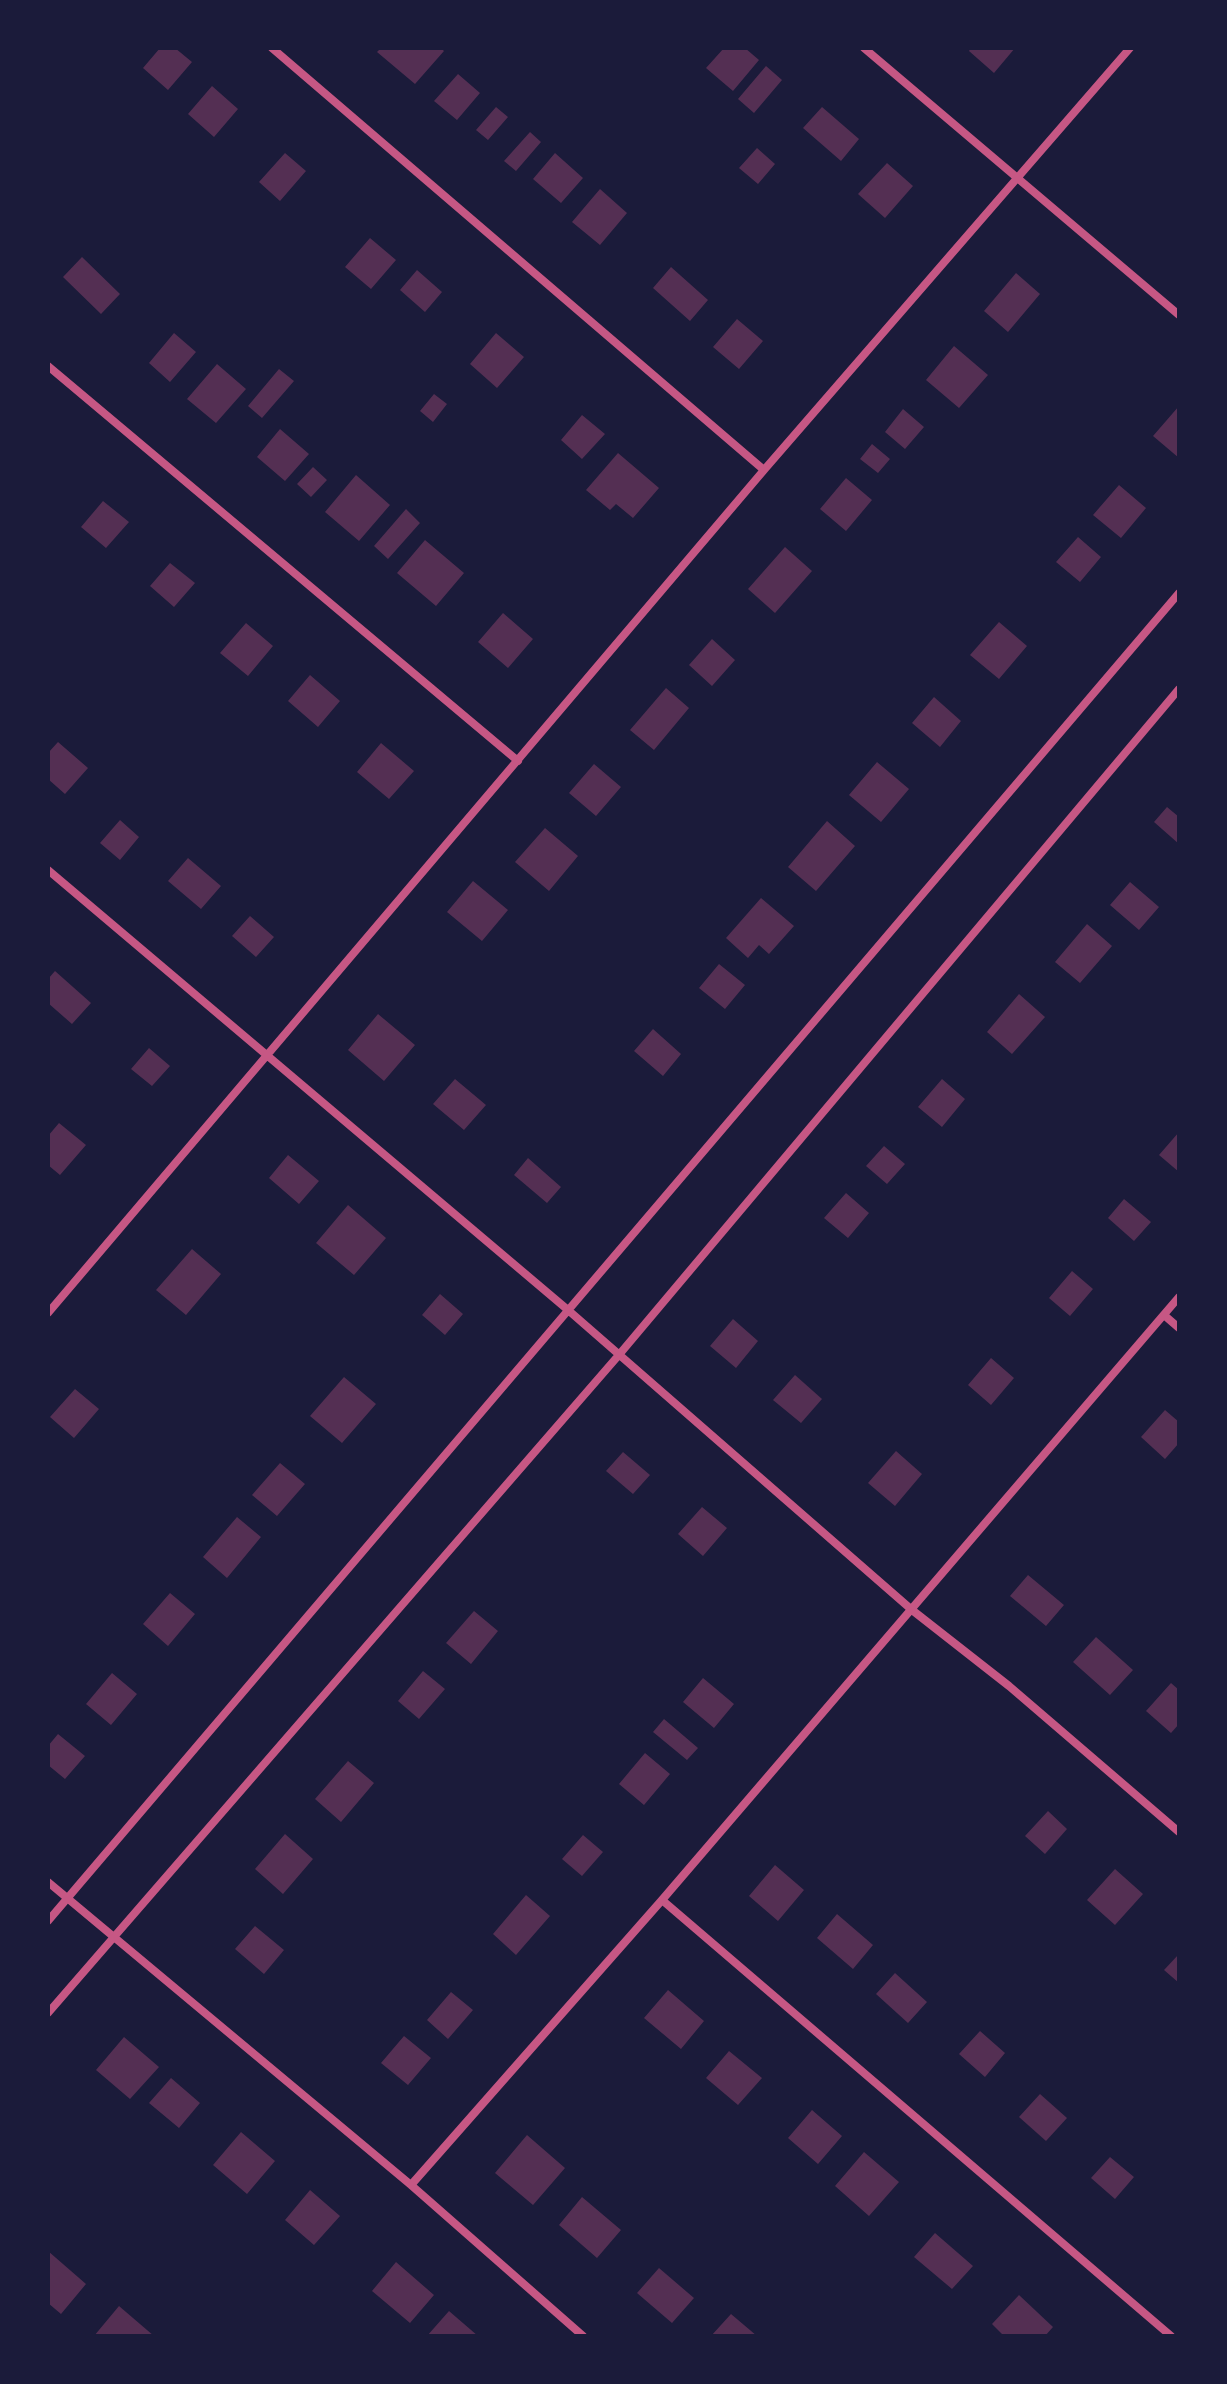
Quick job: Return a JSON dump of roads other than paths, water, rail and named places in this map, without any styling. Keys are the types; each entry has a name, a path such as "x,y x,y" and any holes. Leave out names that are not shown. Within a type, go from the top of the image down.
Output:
{"street":[{"path":"272,48 764,470"},
{"path":"864,48 1179,315"},
{"path":"48,1313 267,1059 764,470 1130,48"},
{"path":"48,366 518,761"},
{"path":"48,1921 1179,593"},
{"path":"48,2013 618,1356 1179,689"},
{"path":"48,870 267,1059 568,1310 912,1610 1009,1686 1179,1832"},
{"path":"411,2185 662,1900 1179,1297"},
{"path":"1164,1315 1179,1328"},
{"path":"48,1882 411,2185 583,2336"},
{"path":"662,1900 1171,2336"}]}
